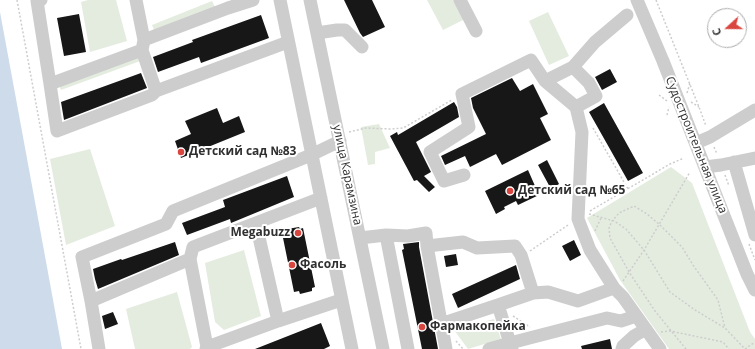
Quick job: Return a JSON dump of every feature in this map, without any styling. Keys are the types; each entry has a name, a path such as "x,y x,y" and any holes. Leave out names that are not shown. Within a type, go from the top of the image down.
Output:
{"street":[{"path":"38,0 57,131 152,95 156,91 288,42"},
{"path":"136,0 143,45 156,91"},
{"path":"50,84 143,45 227,4 253,0"},
{"path":"280,0 352,349"},
{"name":"улица Карамзина","path":"310,0 317,33 344,136 360,238 383,349"},
{"path":"460,0 476,31"},
{"name":"Судостроительная улица","path":"637,0 663,60 747,274 755,290"},
{"path":"544,81 573,67 595,42 627,15"},
{"path":"317,33 345,30 362,47"},
{"path":"464,175 444,181 430,152 469,127 462,94 531,60 544,81 576,107 582,132 578,218 590,250 614,288 623,297 660,349"},
{"path":"573,67 589,83 596,96 576,107"},
{"path":"696,143 710,137 755,110"},
{"path":"99,349 82,257 166,224 173,211 311,155 344,136"},
{"path":"705,167 755,158"},
{"path":"734,162 751,207 755,235"},
{"path":"321,198 193,247 190,259 206,348 278,321 341,300"},
{"path":"256,224 278,321"},
{"path":"360,238 386,235 408,236 426,233 427,246 446,349"},
{"path":"386,235 408,349"},
{"path":"427,246 463,242 477,248 515,246 521,255 533,293"},
{"path":"91,301 190,259"},
{"path":"441,324 533,293 548,292 578,301 614,288"},
{"path":"498,305 511,346"},
{"path":"489,349 511,346 542,335 607,318 620,321 636,316"},
{"path":"622,349 623,346 634,336 646,329"}],"path":[{"path":"17,0 81,349"},
{"path":"686,98 690,83"},
{"path":"344,136 366,128 402,128 462,94"},
{"path":"659,95 670,103 667,115"},
{"path":"690,101 699,107"},
{"path":"582,132 592,126 628,189"},
{"path":"684,158 670,164 587,213 614,221 626,229 644,250 670,292 695,310 725,328 745,349 755,342"},
{"path":"614,288 620,284 644,250 690,172"},
{"path":"686,349 655,311 629,272 610,238 609,228 612,221 619,213 634,206 647,214 660,225 682,247 693,266 718,300 725,328"},
{"path":"521,255 533,250 578,218"},
{"path":"498,305 542,335"},
{"path":"646,329 655,332 670,331 723,342 729,349"}],"shaded area":[{"path":"88,0 116,0 127,41 90,52 81,2"},
{"path":"427,0 455,0 465,19 443,30"},
{"path":"212,1 215,7 154,30 152,25"},
{"path":"548,12 569,56 549,65 529,21"},
{"path":"141,55 143,60 61,90 59,85"},
{"path":"379,124 390,148 375,152 375,164 368,165 361,127"},
{"path":"90,149 115,226 66,245 50,159"},
{"path":"671,167 692,183 750,332 755,339 755,349 669,349 620,280 587,218"},
{"path":"244,250 261,316 224,330 215,322 205,263"},
{"path":"177,292 192,347 190,349 135,349 126,309"},
{"path":"494,319 501,339 468,349 454,330"}],"water":[{"path":"0,12 47,267 62,349 0,349"}],"building":[{"path":"344,0 372,0 385,27 363,37"},
{"path":"79,14 86,52 64,56 57,18"},
{"path":"261,15 269,38 201,63 199,57 158,72 153,57 193,42 192,40"},
{"path":"610,69 617,82 602,90 595,77"},
{"path":"141,73 147,88 64,120 61,102"},
{"path":"512,78 520,91 533,84 548,114 540,118 551,140 502,165 496,154 470,167 465,156 445,165 441,156 486,134 473,108 471,98"},
{"path":"454,102 457,107 459,117 416,142 431,172 424,176 435,187 429,192 417,180 414,181 390,136 397,132 398,135"},
{"path":"604,103 643,173 628,181 589,112"},
{"path":"217,108 223,123 239,116 245,132 181,158 175,141 191,134 185,121"},
{"path":"547,160 559,184 551,189 538,165"},
{"path":"528,170 539,195 518,205 516,201 504,207 505,209 496,214 485,191"},
{"path":"287,176 294,197 231,223 230,219 187,235 182,223 225,207 223,200"},
{"path":"299,227 300,229 303,228 315,287 312,288 312,291 300,294 299,291 294,292 282,233 287,232 287,229"},
{"path":"574,240 581,255 570,261 562,246"},
{"path":"175,242 179,255 98,289 93,269"},
{"path":"419,242 438,349 422,349 402,250 404,249 403,244"},
{"path":"456,254 458,265 446,267 444,256"},
{"path":"516,265 520,279 458,308 452,294"},
{"path":"113,312 118,324 105,329 102,316"},
{"path":"321,323 330,346 324,349 255,349"},
{"path":"610,339 612,349 582,349 581,346"}],"place":[{"name":"Детский сад №83","path":"181,152"},
{"name":"Детский сад №65","path":"510,191"},
{"name":"Megabuzz","path":"298,233"},
{"name":"Фасоль","path":"292,265"},
{"name":"Фармакопейка","path":"422,327"}]}
